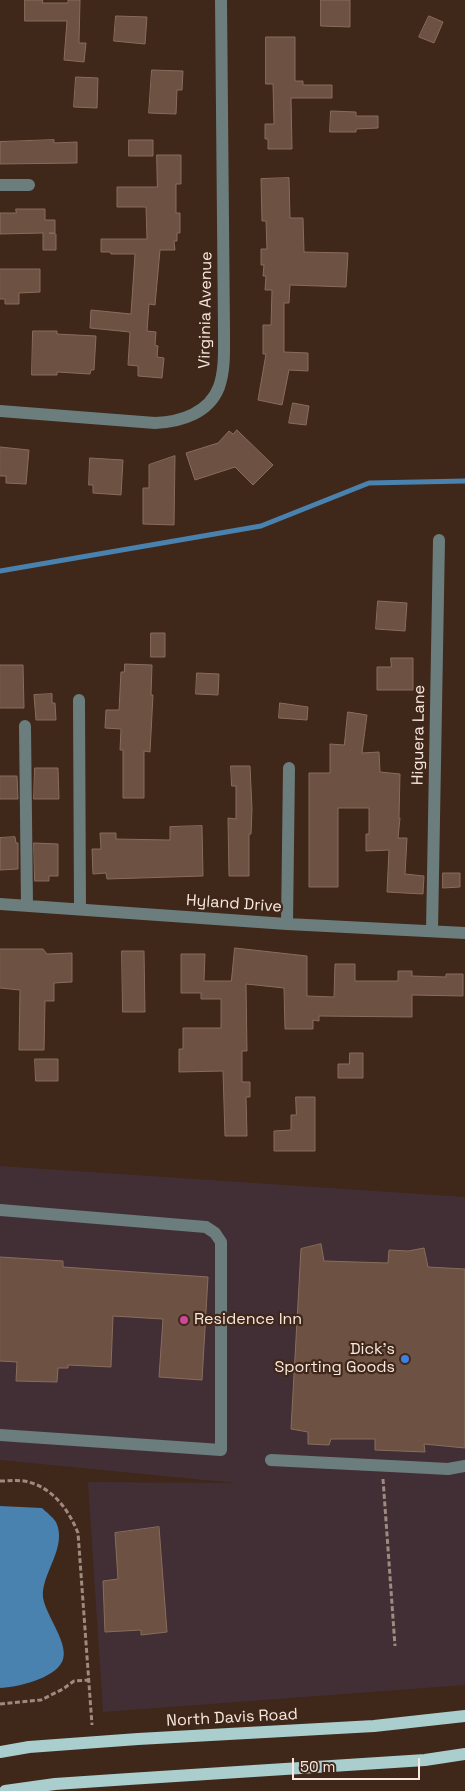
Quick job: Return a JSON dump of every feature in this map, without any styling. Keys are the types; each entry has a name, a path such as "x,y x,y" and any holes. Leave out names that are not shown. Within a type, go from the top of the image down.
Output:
{"main road":[{"name":"North Davis Road","path":"0,1752 29,1747 155,1738 374,1726 465,1716"},
{"path":"5,1791 55,1784 129,1778 425,1760 465,1754"}],"street":[{"name":"Virginia Avenue","path":"0,411 155,423 172,422 186,418 200,410 210,401 219,387 224,364 221,0"},
{"path":"0,185 29,184"},
{"name":"Higuera Lane","path":"432,931 439,540"},
{"path":"79,700 80,909"},
{"path":"25,726 27,906"},
{"path":"287,924 288,768"},
{"name":"Hyland Drive","path":"0,904 287,924 465,933"},
{"path":"0,1210 206,1227 215,1233 221,1242 222,1450 0,1435"},
{"path":"271,1460 448,1468 465,1466"}],"path":[{"path":"384,1466 383,1482 395,1646"},
{"path":"0,1480 24,1481 45,1489 62,1503 72,1518 78,1533 92,1725"},
{"path":"0,1704 41,1700 74,1681 88,1680"}],"shaded area":[{"path":"0,1166 465,1197 465,1685 103,1712 88,1482 235,1483 0,1460"}],"water":[{"path":"0,1506 42,1508 56,1522 59,1531 59,1541 43,1588 43,1597 63,1647 64,1655 62,1662 51,1673 25,1684 0,1688"}],"building":[{"path":"25,0 43,0 42,3 68,3 68,0 80,0 79,43 86,43 84,62 64,60 67,21 25,21"},
{"path":"321,0 350,0 350,27 321,26"},
{"path":"116,16 147,17 145,44 114,41"},
{"path":"429,16 443,22 434,43 419,37"},
{"path":"266,37 295,37 295,81 303,81 303,85 332,85 332,98 291,98 292,149 268,149 268,139 265,139 265,124 274,124 273,84 266,84"},
{"path":"152,70 183,71 182,90 177,90 176,114 149,113"},
{"path":"76,77 98,78 97,108 74,107"},
{"path":"331,111 356,112 356,116 378,116 378,128 356,129 356,132 330,132"},
{"path":"54,140 54,143 77,142 77,163 0,164 0,142"},
{"path":"129,140 153,140 153,156 129,156"},
{"path":"157,155 181,155 181,184 176,184 176,213 180,213 180,233 177,233 177,241 174,241 175,250 160,250 155,305 149,304 147,331 156,332 155,345 158,346 157,357 164,358 162,378 138,376 138,366 128,365 130,332 90,328 91,310 131,314 135,254 101,252 101,239 147,239 146,207 117,207 117,187 157,187"},
{"path":"289,178 290,218 303,218 304,252 348,253 346,287 290,285 289,303 284,303 284,352 308,353 308,371 289,370 282,405 258,400 266,354 263,354 263,325 271,325 272,290 265,290 266,276 263,276 264,265 261,265 261,249 267,249 266,221 262,221 261,179"},
{"path":"16,209 45,209 45,220 55,220 55,233 49,233 56,234 56,250 43,250 43,233 0,234 0,213 16,213"},
{"path":"0,269 40,269 40,292 19,293 19,304 5,304 5,299 0,299"},
{"path":"33,331 57,331 57,334 96,336 94,370 91,370 90,374 57,372 57,375 32,375"},
{"path":"293,403 309,406 306,425 289,423"},
{"path":"237,430 273,465 253,485 235,467 195,480 186,453 218,443 229,431 233,434"},
{"path":"0,447 29,450 26,484 6,483 6,476 0,476"},
{"path":"175,456 174,525 143,524 143,488 149,488 149,465"},
{"path":"90,458 123,460 121,495 93,493 93,485 89,485"},
{"path":"378,601 407,603 405,631 376,629"},
{"path":"151,633 165,633 165,657 151,657"},
{"path":"391,658 413,658 413,690 377,690 377,667 391,667"},
{"path":"125,664 152,665 151,695 153,695 150,752 144,751 144,798 123,798 123,750 120,750 121,729 105,728 106,710 119,710 121,672 124,672"},
{"path":"0,665 23,665 24,708 0,708"},
{"path":"197,673 219,674 218,695 196,694"},
{"path":"52,694 52,703 55,703 56,720 36,720 34,695"},
{"path":"280,703 308,707 307,720 279,718"},
{"path":"348,712 367,715 362,753 379,752 380,772 400,774 398,838 407,838 405,874 424,876 423,894 387,892 389,850 366,851 366,834 369,834 369,808 338,808 338,887 309,887 309,773 330,773 330,744 344,745"},
{"path":"231,766 250,766 252,809 251,834 249,834 249,876 229,876 228,818 236,819 236,786 232,786"},
{"path":"35,768 58,768 59,799 34,799"},
{"path":"0,776 17,776 18,799 0,799"},
{"path":"202,826 203,876 107,879 106,873 93,874 92,849 101,849 100,833 116,833 116,839 170,840 170,827"},
{"path":"15,837 16,843 18,843 18,869 0,870 0,838"},
{"path":"34,843 58,844 58,876 49,876 49,881 35,881"},
{"path":"443,873 460,873 460,887 443,888"},
{"path":"235,948 307,956 307,996 334,997 335,964 355,964 355,981 398,981 398,971 412,971 412,976 446,977 446,974 463,974 463,996 412,995 412,1017 319,1016 319,1021 313,1020 313,1029 285,1029 284,988 246,984 247,1051 242,1051 242,1082 250,1082 250,1097 246,1097 247,1136 225,1136 223,1071 179,1072 179,1049 183,1049 183,1028 221,1028 221,999 201,999 201,993 181,993 181,954 205,954 204,981 231,981"},
{"path":"0,949 43,949 47,954 72,953 72,982 54,983 54,1001 45,1001 44,1050 19,1050 20,990 0,988"},
{"path":"122,951 144,951 145,1012 123,1012"},
{"path":"350,1053 363,1053 363,1078 338,1078 338,1064 349,1064"},
{"path":"35,1059 58,1059 58,1081 36,1081"},
{"path":"296,1097 315,1097 315,1151 274,1151 274,1131 291,1130 291,1115 296,1115"},
{"path":"321,1244 324,1261 388,1263 389,1250 408,1251 424,1248 428,1267 465,1269 465,1448 424,1444 425,1452 375,1450 375,1439 331,1439 329,1445 308,1444 308,1432 291,1429 301,1249"},
{"name":"Residence Inn","path":"0,1257 63,1261 63,1267 208,1277 202,1380 159,1377 163,1319 113,1316 111,1367 68,1365 68,1368 58,1368 57,1382 16,1381 17,1362 0,1361"},
{"path":"159,1527 167,1632 141,1635 141,1630 105,1632 103,1581 118,1579 115,1533"}],"waterway":[{"path":"0,571 261,526 369,483 465,481"}],"place":[{"name":"Residence Inn","path":"184,1320"},
{"name":"Dick's Sporting Goods","path":"405,1359"}]}
